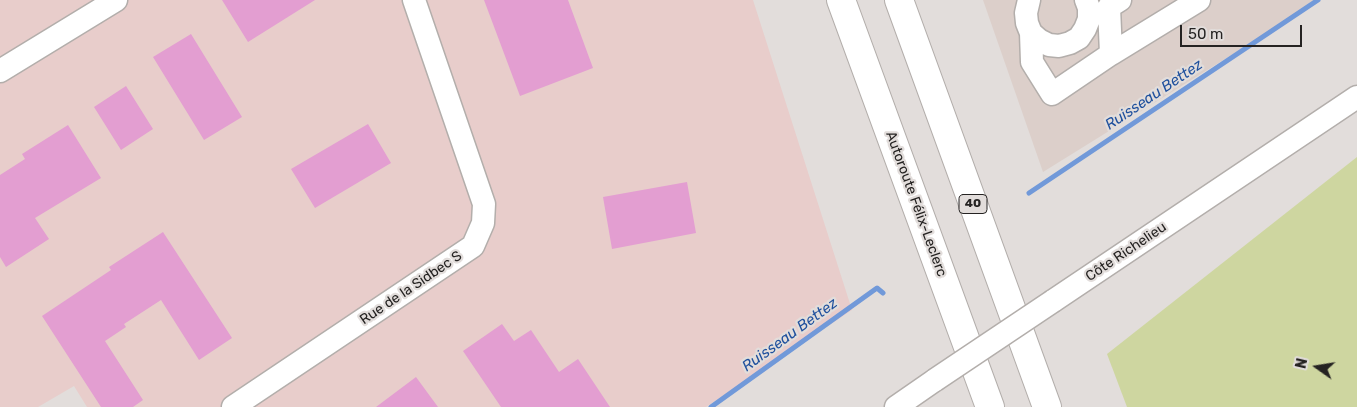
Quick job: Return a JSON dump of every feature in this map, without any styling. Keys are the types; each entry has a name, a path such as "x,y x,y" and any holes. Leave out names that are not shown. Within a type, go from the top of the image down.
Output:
{"highway":[{"name":"Autoroute Félix-Leclerc","path":"842,0 990,407"},
{"name":"40","path":"899,0 1047,407"}],"street":[{"path":"0,71 116,0"},
{"name":"Rue de la Sidbec S","path":"233,407 474,246 483,223 484,204 414,0"},
{"path":"1027,1 1027,23 1032,33 1039,40 1049,45 1059,46 1079,38 1085,29 1089,19 1089,8 1086,0"},
{"path":"1111,54 1109,7 1120,0"},
{"path":"1032,33 1032,62 1052,94 1111,54 1199,0"},
{"name":"Côte Richelieu","path":"896,407 1357,97"}],"shaded area":[{"path":"0,0 753,0 852,310 706,407 87,407 74,386 38,407 0,407"},
{"path":"983,0 1320,0 1043,172"}],"green space":[{"path":"1357,157 1357,407 1127,407 1107,354"}],"building":[{"path":"222,0 315,0 248,42"},
{"path":"484,0 568,0 593,68 520,96"},
{"path":"191,34 242,117 204,140 153,57"},
{"path":"126,86 153,129 121,150 94,107"},
{"path":"368,124 391,163 315,208 291,169"},
{"path":"68,125 101,178 35,218 49,239 6,267 0,257 0,175 25,159 22,154"},
{"path":"687,182 696,233 612,249 603,197"},
{"path":"163,232 232,338 199,360 161,300 124,324 126,327 105,341 143,400 133,407 101,407 42,316 111,270 109,267"},
{"path":"502,324 514,341 531,330 559,372 578,359 610,407 501,407 463,351"},
{"path":"416,377 438,407 376,407"}],"waterway":[{"name":"Ruisseau Bettez","path":"1029,193 1318,0"},
{"name":"Ruisseau Bettez","path":"711,407 877,288 883,293"}]}
